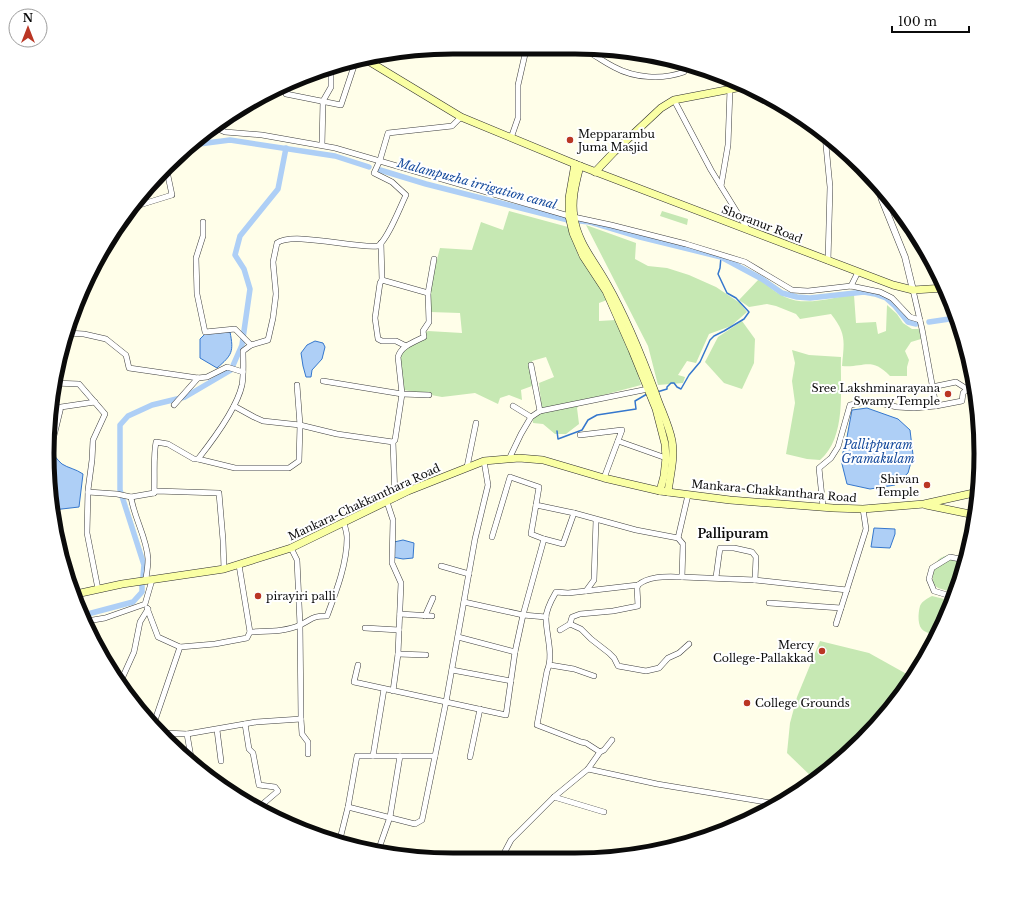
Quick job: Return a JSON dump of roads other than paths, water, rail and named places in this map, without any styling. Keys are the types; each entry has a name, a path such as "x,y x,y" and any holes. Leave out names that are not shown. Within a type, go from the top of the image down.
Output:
{"main road":[{"name":"Shoranur Road","path":"372,63 461,117 577,165 892,285 913,290 938,288"},
{"path":"595,172 661,108 674,100 736,88"},
{"path":"577,165 569,198 574,233 583,256 606,291 656,409 665,444 666,458 664,491"},
{"path":"571,216 586,250 598,267 618,303 644,363 672,440 673,458 664,491"},
{"name":"Mankara-Chakkanthara Road","path":"79,593 224,569 239,565 291,548 394,498 484,461 519,458 543,460 604,478 664,491 730,500 863,509 924,504"},
{"path":"924,504 972,493"},
{"path":"924,504 969,515"}],"street":[{"path":"511,138 518,118 518,85 525,54"},
{"path":"593,55 614,68 635,75 652,77 675,75 684,72 685,70"},
{"path":"286,94 342,105 354,67"},
{"path":"322,145 323,101 331,87 331,75"},
{"path":"721,186 728,144 730,89"},
{"path":"674,100 711,170 748,230"},
{"path":"406,346 396,341 382,341 378,339 374,318 380,283 382,280 381,243 406,194 392,182 374,173 380,160 388,133 452,126 461,117"},
{"path":"220,130 225,132 262,135 322,145 380,160 426,175 571,216 686,244 745,262 792,290 808,291 851,286 880,292 892,298 910,317 920,320"},
{"path":"826,143 830,187 828,261"},
{"path":"141,204 172,195 167,175"},
{"path":"883,200 905,257 922,329 936,406"},
{"path":"203,222 203,236 196,258 197,294 204,332 236,330 250,345"},
{"path":"198,459 216,437 234,406 242,386 244,372 243,351 250,345 268,340 276,294 273,262 277,243 281,240 300,240 374,246 381,243"},
{"path":"394,498 393,442 402,394 398,358 399,352 406,346 424,337 423,331 429,322 428,293 434,259"},
{"path":"851,286 858,272"},
{"path":"382,280 428,293"},
{"path":"73,333 84,334 106,339 126,355 129,368 198,378 207,377 227,367 244,372"},
{"path":"531,365 540,411"},
{"path":"174,405 198,378"},
{"path":"323,381 402,394 429,395"},
{"path":"824,507 820,468 831,458 838,448 850,405 871,401 897,407 914,408 936,406 962,401 963,393 967,389 956,382 932,387"},
{"path":"60,384 79,384 105,414 93,440 88,492 87,533 98,589"},
{"path":"154,493 154,453 156,442 168,444 194,459 235,468 289,468 299,461 300,426 297,385"},
{"path":"509,459 531,417 540,411 648,389"},
{"path":"55,431 60,408 95,402"},
{"path":"234,406 263,421 393,442"},
{"path":"513,406 531,417"},
{"path":"467,467 476,423"},
{"path":"580,435 622,430 604,478"},
{"path":"618,441 666,458"},
{"path":"348,807 415,824 422,820 446,702 475,539 488,485 484,461"},
{"path":"492,537 510,477 539,487 531,534 564,544 574,513"},
{"path":"88,492 117,494 131,497 154,493 156,491 219,493 224,569"},
{"path":"678,538 688,495"},
{"path":"131,497 132,506 143,537 148,558 146,578 152,580 146,604 158,637 180,647 215,644 247,638 250,632 239,565"},
{"path":"387,502 393,520 392,563 401,583 398,654 393,691"},
{"path":"536,505 574,513 636,530 678,538 683,544 682,577"},
{"path":"836,624 866,529 863,509"},
{"path":"586,591 594,580 596,520"},
{"path":"250,632 280,631 300,625 315,616 327,616 339,585 344,560 347,537 344,523"},
{"path":"358,665 354,682 506,715 515,652 523,615 544,539"},
{"path":"291,548 297,560 300,625 301,719 302,734 308,742 308,754"},
{"path":"716,578 720,548 734,548 752,552 756,557 755,580"},
{"path":"948,595 934,591 929,578 932,568 950,557 959,559"},
{"path":"440,566 469,574"},
{"path":"600,752 586,743 537,725 547,671 550,665 549,632 546,617 550,601 556,592 568,593 638,585 643,581 656,578 682,577 755,580 847,590"},
{"path":"560,630 570,624 572,617 580,614 613,611 638,606 638,585"},
{"path":"424,616 433,598"},
{"path":"464,602 523,615 546,617"},
{"path":"769,603 841,608"},
{"path":"91,620 104,618 146,604"},
{"path":"123,677 134,652 140,622 148,609"},
{"path":"400,614 432,616"},
{"path":"570,624 581,629 609,653 614,658 618,666 646,671 659,668 668,658 679,653 689,644"},
{"path":"365,628 399,630"},
{"path":"458,637 515,652"},
{"path":"155,719 180,647"},
{"path":"398,654 426,655"},
{"path":"550,665 574,669 594,676"},
{"path":"452,670 511,681"},
{"path":"373,756 384,689"},
{"path":"470,757 480,709"},
{"path":"169,734 187,734 217,730 256,722 301,719"},
{"path":"245,724 249,749 253,753 259,785 275,787 278,791 263,804"},
{"path":"217,730 221,761"},
{"path":"187,734 191,754"},
{"path":"504,853 511,840 554,797 588,769 600,752 604,750 612,740"},
{"path":"341,836 348,807 357,756 435,756"},
{"path":"380,846 390,817 400,756"},
{"path":"588,769 664,786 768,803"},
{"path":"554,797 604,812"}],"water":[{"path":"230,332 232,344 231,353 217,368 200,358 200,339 206,333"},
{"path":"315,341 323,343 325,347 322,359 312,370 311,377 306,377 301,353 307,345"},
{"name":"Pallippuram Gramakulam","path":"867,408 898,419 910,430 913,455 908,473 895,485 870,489 847,484 841,460 852,410"},
{"path":"54,456 62,464 83,474 79,507 58,509"},
{"path":"874,528 895,529 895,534 890,548 871,547"},
{"path":"403,540 414,543 413,558 403,559 392,557 394,542"}],"waterway":[{"name":"Malampuzha irrigation canal","path":"202,144 230,140 335,156 369,167"},
{"path":"143,577 144,565 120,490 120,425 128,416 152,405 185,397 231,370 242,345 250,289 244,269 235,255 240,236 278,189 286,148"},
{"name":"Malampuzha irrigation canal","path":"380,170 426,184 568,220"},
{"name":"Malampuzha irrigation canal","path":"580,221 590,222 640,237 721,257 762,279 782,293 797,297 810,298 864,292 875,294 886,298 895,306 908,322 916,324"},
{"path":"657,392 667,389 671,383 674,383 681,389 689,375 700,362 710,340 714,336 744,319 749,312 736,298 727,293 718,274 721,257"},
{"name":"Malampuzha irrigation canal","path":"929,322 951,319"},
{"path":"557,431 558,439 582,430 588,420 597,415 636,409 635,401 647,394"},
{"path":"88,614 133,602 142,592 142,586"}],"place":[{"name":"Mepparambu Juma Masjid","path":"570,140"},
{"name":"Sree Lakshminarayana Swamy Temple","path":"948,394"},
{"name":"Shivan Temple","path":"927,485"},
{"name":"pirayiri palli","path":"258,596"},
{"name":"Mercy College-Pallakkad","path":"822,651"},
{"name":"College Grounds","path":"747,703"}],"district":[{"name":"Pallipuram","path":"733,534"}]}
